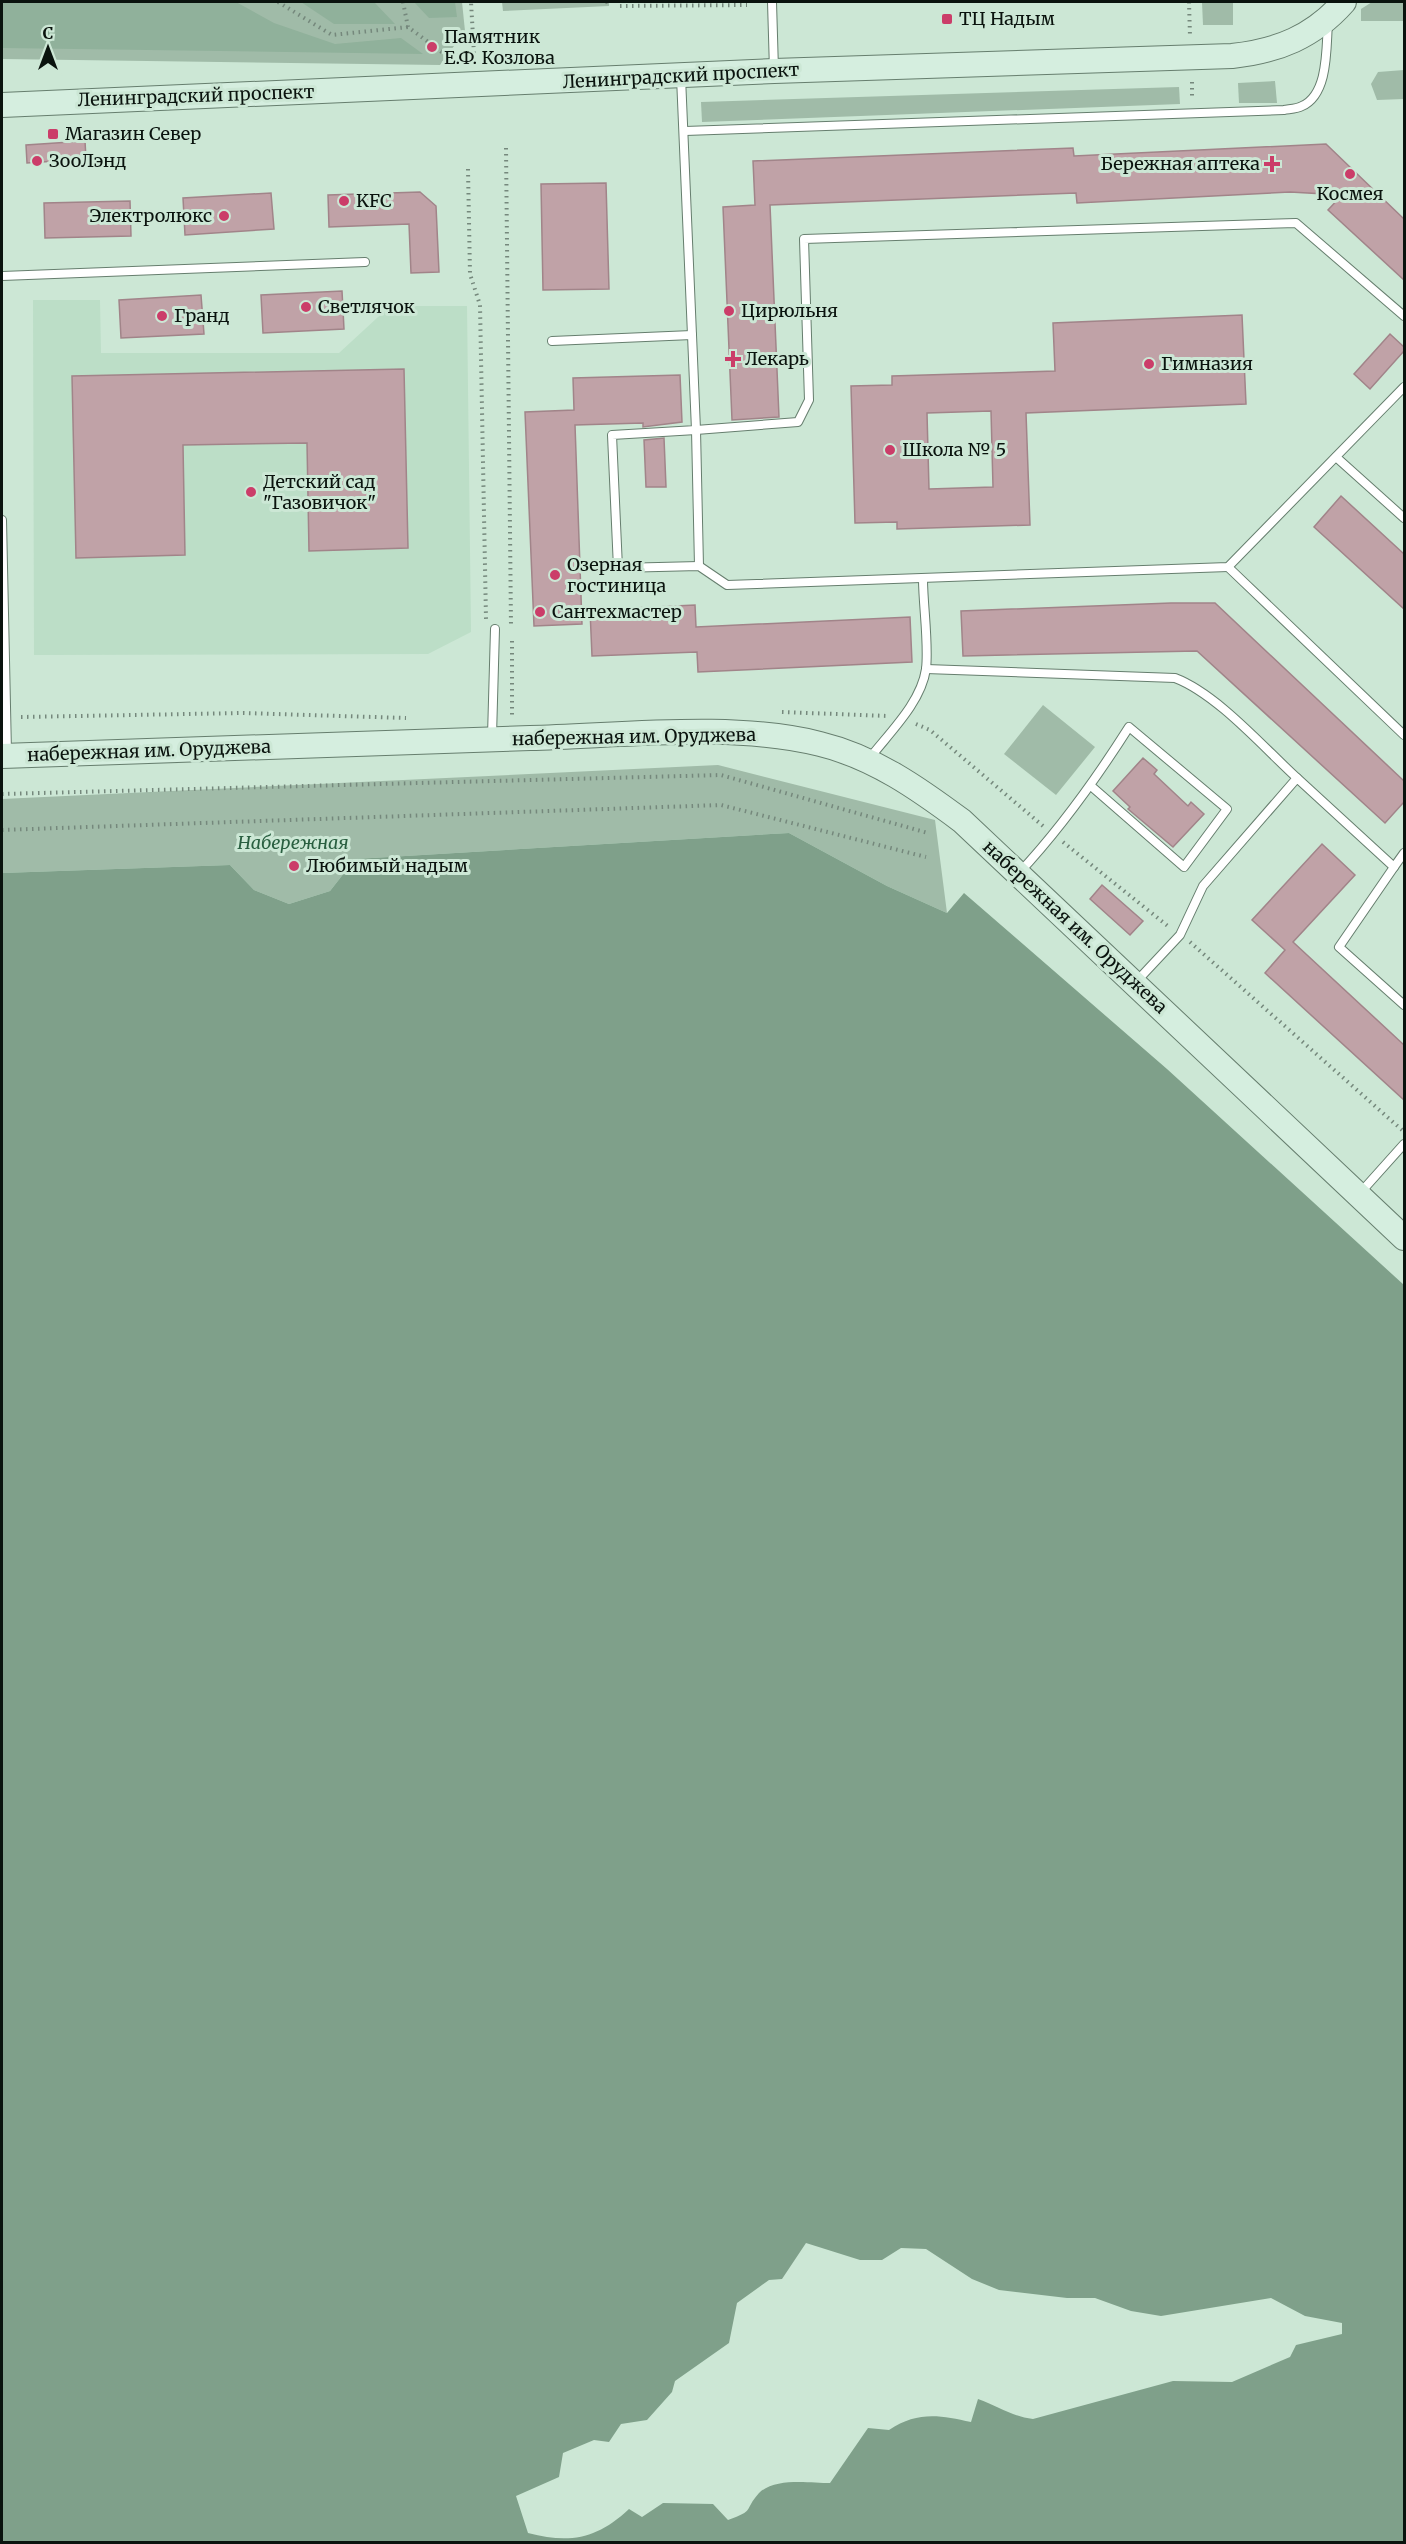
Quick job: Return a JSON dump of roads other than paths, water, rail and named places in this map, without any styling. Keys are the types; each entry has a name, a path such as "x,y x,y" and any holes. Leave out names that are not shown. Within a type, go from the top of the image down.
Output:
{"street":[{"name":"Ленинградский проспект","path":"2,105 774,71 1232,57 1282,47 1328,20 1344,2"},
{"name":"набережная им. Оруджева","path":"4,756 492,730 739,734 784,737 821,744 868,760 926,794 962,821 1404,1238"}],"lane":[{"path":"772,2 774,71"},
{"path":"685,131 1284,110 1304,106 1317,92 1323,71 1328,20"},
{"path":"681,76 696,430 699,566"},
{"path":"1404,316 1296,223 804,239 809,400 798,422 612,435 618,568 699,566 728,585 1228,567 1404,387"},
{"path":"2,276 365,262"},
{"path":"552,341 692,335"},
{"path":"1336,457 1404,518"},
{"path":"2,520 7,717 4,756"},
{"path":"1228,567 1404,735"},
{"path":"868,760 901,719 918,691 926,669 922,579"},
{"path":"490,628 492,730"},
{"path":"926,669 1175,678 1192,685 1394,867"},
{"path":"1019,873 1054,835 1091,786 1129,727 1227,809 1184,867 1091,786"},
{"path":"1135,984 1180,935 1203,886 1297,778"},
{"path":"1404,852 1339,947 1404,1005"},
{"path":"1358,1195 1404,1144"}],"place":[{"name":"ТЦ Надым","path":"947,19"},
{"name":"Памятник Е.Ф. Козлова","path":"432,47"},
{"name":"Магазин Север","path":"53,134"},
{"name":"ЗооЛэнд","path":"37,161"},
{"name":"Бережная аптека","path":"1272,164"},
{"name":"Космея","path":"1350,174"},
{"name":"KFC","path":"344,201"},
{"name":"Электролюкс","path":"224,216"},
{"name":"Светлячок","path":"306,307"},
{"name":"Цирюльня","path":"729,311"},
{"name":"Гранд","path":"162,316"},
{"name":"Лекарь","path":"733,359"},
{"name":"Гимназия","path":"1149,364"},
{"name":"Школа № 5","path":"890,450"},
{"name":"Детский сад \"Газовичок\"","path":"251,492"},
{"name":"Озерная гостиница","path":"555,575"},
{"name":"Сантехмастер","path":"540,612"},
{"name":"Любимый надым","path":"294,866"}],"park label":[{"name":"Набережная","path":"293,843"}]}
